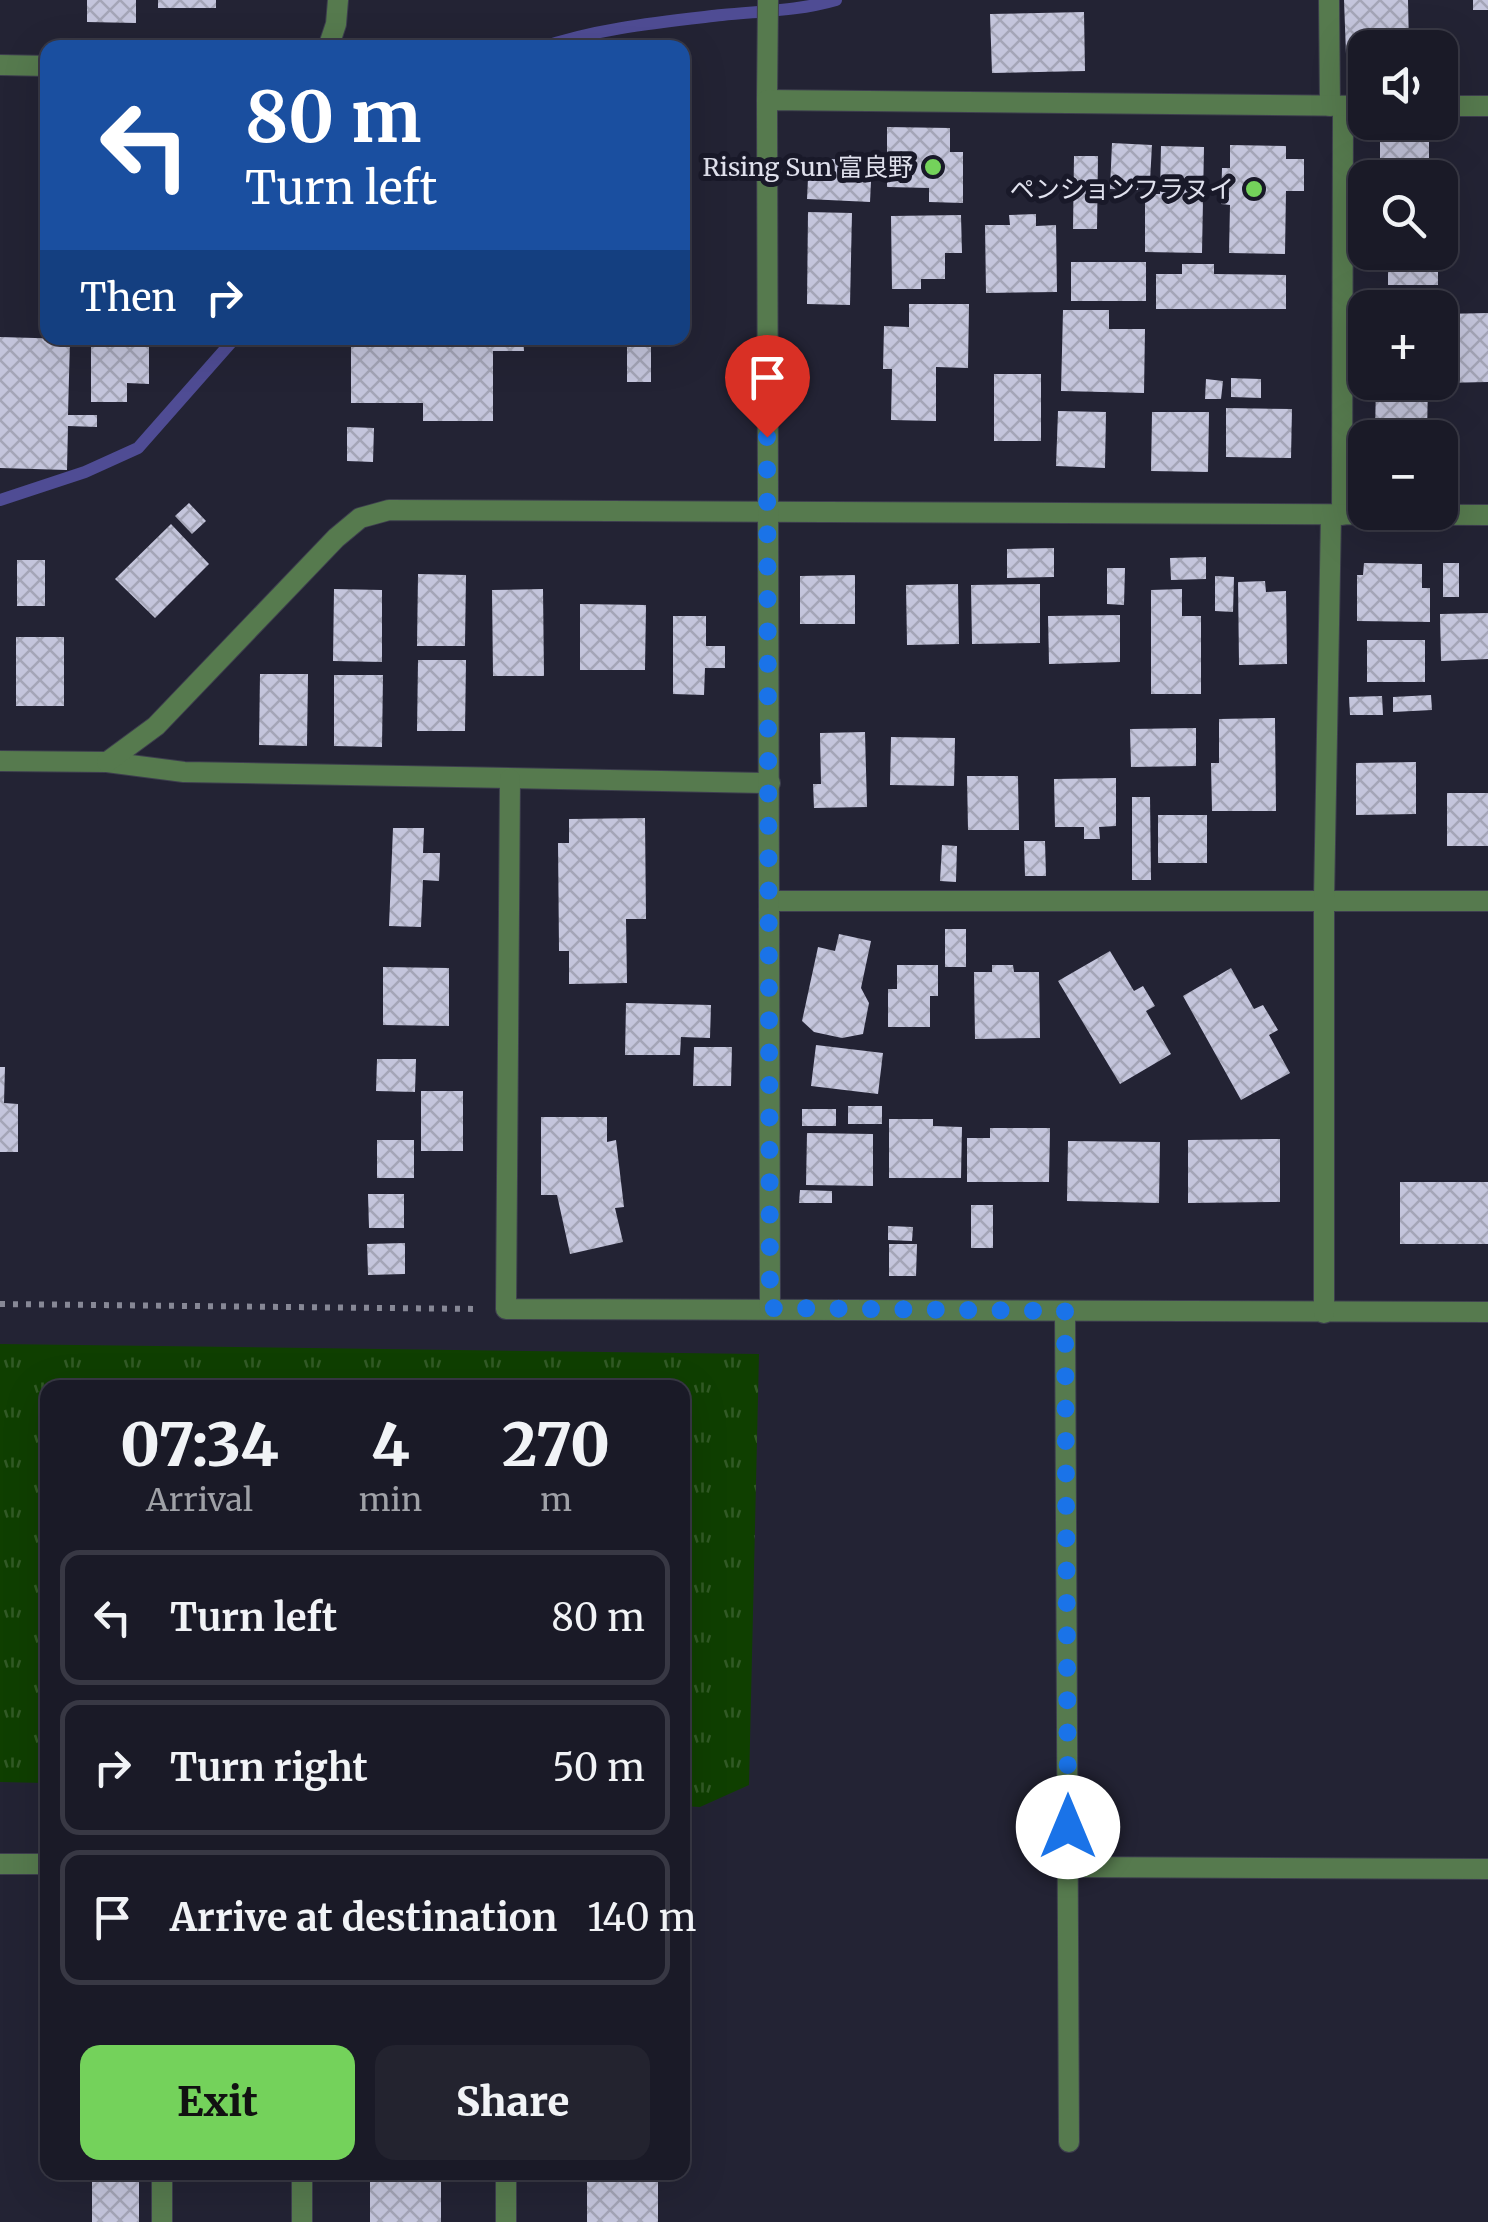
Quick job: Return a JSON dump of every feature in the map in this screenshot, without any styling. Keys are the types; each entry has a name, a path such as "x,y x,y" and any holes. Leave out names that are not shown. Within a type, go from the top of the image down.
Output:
{"street":[{"path":"331,40 338,0"},
{"path":"768,0 770,1308"},
{"path":"1324,1313 1324,898 1337,515 1336,106 1329,0"},
{"path":"0,65 40,66"},
{"path":"766,100 1348,106"},
{"path":"1458,106 1488,106"},
{"path":"107,762 156,726 336,538 360,518 389,510 1488,515"},
{"path":"0,760 107,762 184,772 770,783"},
{"path":"510,779 506,1308 1488,1312"},
{"path":"769,901 1488,900"},
{"path":"1065,1311 1069,2142"},
{"path":"0,1864 40,1864"},
{"path":"1068,1866 1488,1869"},
{"path":"162,2180 162,2222"},
{"path":"302,2180 302,2222"},
{"path":"506,2180 506,2222"}],"path":[{"path":"0,1304 506,1308"}],"green space":[{"path":"0,1344 759,1354 749,1785 700,1807 690,1806 690,1380 40,1380 40,1783 0,1782"}],"building":[{"path":"87,0 136,0 136,23 87,22"},
{"path":"158,0 216,0 216,8 158,8"},
{"path":"1344,0 1408,0 1409,30 1348,30 1346,54"},
{"path":"1473,0 1488,0 1488,10 1473,10"},
{"path":"1084,12 1085,71 992,73 990,14"},
{"path":"887,127 950,128 950,152 963,152 963,203 929,202 929,188 887,187"},
{"path":"1380,141 1429,141 1429,160 1380,160"},
{"path":"1112,143 1152,145 1150,181 1139,181 1138,190 1110,189"},
{"path":"1230,145 1286,146 1286,159 1304,159 1304,191 1286,191 1285,254 1229,253 1230,205 1221,204 1222,168 1230,168"},
{"path":"1161,146 1204,147 1202,253 1145,252 1145,194 1160,194"},
{"path":"1074,156 1098,156 1097,229 1073,229"},
{"path":"809,158 872,161 870,202 807,199"},
{"path":"808,212 852,213 850,305 807,304"},
{"path":"1036,214 1036,226 1056,225 1057,292 986,293 985,225 1010,225 1009,215"},
{"path":"961,215 962,253 945,253 945,279 921,279 921,289 892,289 891,216"},
{"path":"1071,262 1146,262 1146,301 1071,301"},
{"path":"1182,264 1214,264 1214,274 1286,275 1286,309 1156,309 1156,274 1182,274"},
{"path":"1388,270 1438,270 1438,285 1388,285"},
{"path":"909,304 969,304 968,368 936,367 936,421 891,420 892,369 883,369 884,326 909,327"},
{"path":"1063,310 1109,310 1109,329 1145,329 1144,393 1061,391"},
{"path":"1488,313 1488,382 1458,383 1458,314"},
{"path":"0,337 40,338 40,345 70,345 68,415 97,415 97,427 68,426 67,470 0,468"},
{"path":"91,345 149,345 149,384 127,383 127,402 91,402"},
{"path":"351,345 524,345 524,351 493,351 493,421 423,421 423,403 351,403"},
{"path":"627,346 651,346 651,382 627,382"},
{"path":"994,374 1041,374 1041,441 994,441"},
{"path":"1231,378 1261,379 1261,398 1231,397"},
{"path":"1206,379 1223,381 1221,399 1205,399"},
{"path":"1376,400 1428,400 1427,420 1375,420"},
{"path":"1226,408 1292,409 1291,458 1226,457"},
{"path":"1058,411 1106,412 1105,468 1056,466"},
{"path":"1152,412 1209,412 1208,472 1151,471"},
{"path":"347,427 374,428 373,462 347,461"},
{"path":"189,503 206,521 192,534 175,516"},
{"path":"171,524 209,564 155,618 115,579"},
{"path":"1054,548 1054,577 1007,578 1007,549"},
{"path":"1206,557 1206,579 1171,580 1170,558"},
{"path":"17,560 45,560 45,606 17,606"},
{"path":"1364,563 1422,564 1422,588 1430,588 1430,622 1357,621 1357,575 1363,575"},
{"path":"1443,563 1459,563 1459,597 1443,597"},
{"path":"1107,568 1125,568 1124,605 1107,604"},
{"path":"418,574 466,575 465,646 417,646"},
{"path":"855,575 855,624 800,624 800,576"},
{"path":"1215,576 1234,577 1233,612 1215,611"},
{"path":"1265,581 1266,592 1286,591 1287,664 1239,665 1238,582"},
{"path":"958,584 959,644 907,645 906,585"},
{"path":"1040,584 1040,643 972,644 971,585"},
{"path":"334,589 382,590 382,662 333,661"},
{"path":"543,589 544,676 493,676 492,590"},
{"path":"1182,589 1182,616 1201,616 1201,694 1151,694 1151,590"},
{"path":"580,604 646,605 645,670 580,670"},
{"path":"1488,613 1488,659 1441,661 1440,614"},
{"path":"1120,615 1120,662 1049,664 1048,616"},
{"path":"673,616 706,616 706,646 725,646 725,668 705,668 704,695 673,694"},
{"path":"16,637 64,637 64,706 16,706"},
{"path":"1367,640 1425,640 1425,682 1367,682"},
{"path":"418,660 466,660 465,731 417,731"},
{"path":"260,674 308,674 307,746 259,745"},
{"path":"334,675 383,675 382,747 334,746"},
{"path":"1431,695 1432,710 1393,712 1393,697"},
{"path":"1382,696 1383,715 1350,715 1349,697"},
{"path":"1275,718 1276,811 1212,811 1211,763 1219,763 1219,719"},
{"path":"1196,728 1196,766 1131,767 1130,729"},
{"path":"865,732 867,807 814,808 813,784 821,784 820,733"},
{"path":"891,737 955,738 954,786 890,785"},
{"path":"1416,762 1416,814 1356,815 1356,763"},
{"path":"967,776 1018,776 1019,830 968,830"},
{"path":"1116,778 1116,826 1099,827 1100,839 1084,839 1084,827 1055,827 1054,779"},
{"path":"1447,793 1488,793 1488,846 1447,846"},
{"path":"1132,797 1150,797 1151,880 1132,880"},
{"path":"1158,815 1207,815 1207,863 1158,863"},
{"path":"645,818 646,919 626,919 627,983 569,984 569,951 559,951 558,843 569,843 569,819"},
{"path":"393,828 424,828 423,853 440,853 439,881 423,880 421,927 389,926"},
{"path":"1024,841 1045,841 1046,876 1025,876"},
{"path":"942,845 957,846 956,882 940,881"},
{"path":"945,929 966,929 966,967 945,967"},
{"path":"839,934 871,941 861,988 869,1003 863,1034 842,1038 814,1032 802,1021 818,947 835,951"},
{"path":"1110,951 1134,991 1143,986 1155,1006 1146,1011 1171,1054 1120,1084 1058,981"},
{"path":"897,965 938,965 938,996 930,996 930,1027 888,1027 888,989 897,989"},
{"path":"992,965 1013,965 1014,972 1039,972 1040,1038 975,1039 974,972 992,972"},
{"path":"383,967 449,968 449,1026 383,1025"},
{"path":"1231,968 1254,1009 1263,1005 1278,1030 1269,1035 1290,1073 1241,1100 1183,996"},
{"path":"626,1003 711,1005 710,1038 681,1037 680,1055 625,1055"},
{"path":"816,1045 883,1053 878,1094 811,1086"},
{"path":"694,1047 732,1047 731,1086 693,1086"},
{"path":"377,1059 416,1059 415,1092 376,1091"},
{"path":"0,1067 5,1067 4,1103 18,1104 18,1152 0,1152"},
{"path":"421,1091 463,1091 463,1151 421,1151"},
{"path":"848,1106 882,1106 882,1124 848,1124"},
{"path":"802,1109 836,1109 836,1126 802,1126"},
{"path":"541,1117 607,1117 607,1142 616,1140 624,1207 615,1208 623,1242 570,1254 557,1195 541,1195"},
{"path":"889,1119 933,1119 933,1126 962,1127 961,1178 889,1178"},
{"path":"990,1128 1050,1128 1049,1182 967,1182 967,1138 990,1138"},
{"path":"807,1133 873,1134 873,1186 806,1185"},
{"path":"1280,1139 1280,1202 1188,1203 1188,1140"},
{"path":"377,1140 414,1140 414,1178 377,1178"},
{"path":"1068,1141 1160,1142 1159,1203 1067,1201"},
{"path":"1400,1182 1488,1182 1488,1244 1400,1244"},
{"path":"800,1190 832,1191 832,1203 799,1203"},
{"path":"368,1194 404,1194 404,1228 369,1228"},
{"path":"971,1205 993,1205 993,1248 971,1248"},
{"path":"888,1226 913,1227 912,1241 888,1240"},
{"path":"405,1243 405,1274 368,1275 367,1244"},
{"path":"889,1244 917,1244 916,1276 889,1276"},
{"path":"92,2180 139,2180 139,2222 92,2222"},
{"path":"370,2180 441,2180 441,2222 370,2222"},
{"path":"587,2180 658,2180 658,2222 587,2222"}],"waterway":[{"path":"567,40 630,27 793,9 836,0"},
{"path":"0,500 85,472 138,448 229,345"}],"place":[{"name":"Rising Sun 富良野","path":"933,167"},
{"name":"ペンションフラヌイ","path":"1254,189"}],"route":[{"path":"767,437 770,1308 1065,1311 1068,1827"}]}
